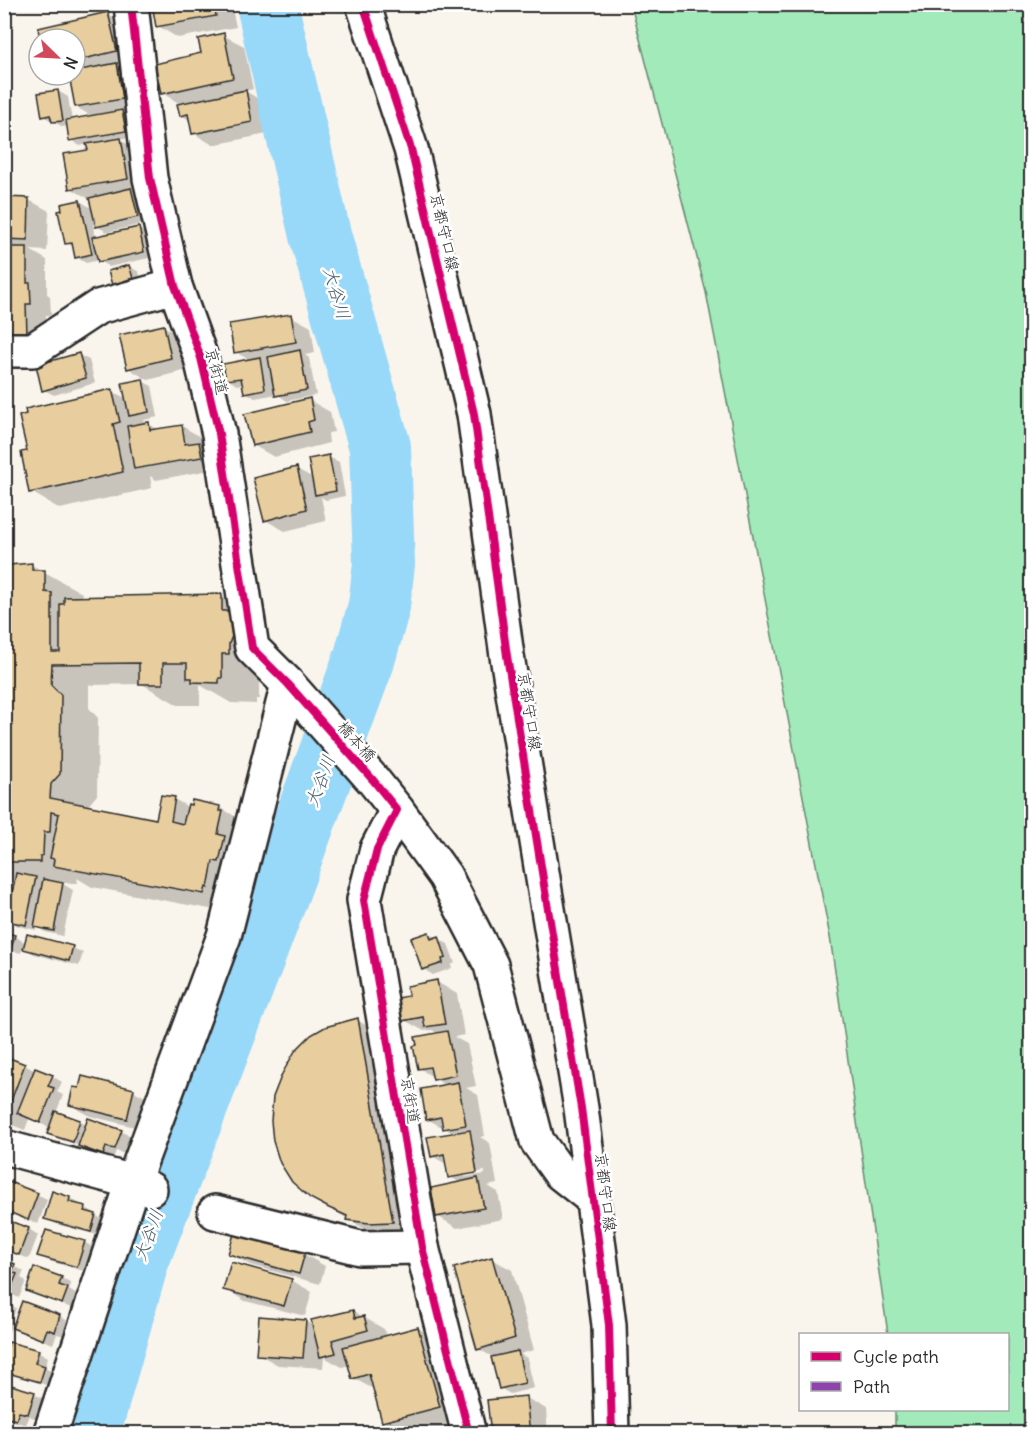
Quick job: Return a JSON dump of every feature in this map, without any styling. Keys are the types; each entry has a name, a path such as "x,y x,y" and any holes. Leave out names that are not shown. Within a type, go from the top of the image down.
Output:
{"street":[{"name":"京街道","path":"131,4 150,178 175,286 201,358 219,434 252,648 321,721"},
{"name":"京都守口線","path":"363,4 411,149 474,414 507,656 581,1108 609,1325 612,1434"},
{"path":"4,350 33,350 99,307 175,286"},
{"path":"51,1434 142,1186 224,936 288,684"},
{"name":"橋本橋","path":"321,721 397,810"},
{"name":"京街道","path":"397,810 377,849 364,900 422,1246 469,1434"},
{"path":"397,810 445,876 491,965 537,1141 560,1173 593,1199"},
{"path":"4,1147 142,1186"},
{"path":"215,1212 360,1248 422,1246"}],"green space":[{"path":"631,5 1031,5 1031,1433 895,1433 895,1411 1009,1411 1009,1333 888,1333 830,937 706,292"}],"building":[{"path":"152,4 214,4 216,16 156,27"},
{"path":"108,12 117,51 87,58 87,27 42,27"},
{"path":"224,33 233,78 161,94 155,64 201,53 198,39"},
{"path":"117,63 123,99 75,107 71,87 87,87 87,69"},
{"path":"58,90 63,121 52,122 50,115 42,117 38,93"},
{"path":"246,90 252,122 192,134 188,114 180,116 177,104"},
{"path":"122,110 126,131 69,141 66,120"},
{"path":"121,138 128,179 69,189 63,154 88,150 86,144"},
{"path":"131,188 138,217 96,227 89,198"},
{"path":"4,197 29,198 28,240 4,239"},
{"path":"80,200 92,254 75,258 72,243 65,244 58,211 62,210 61,204"},
{"path":"139,227 144,252 98,262 92,237"},
{"path":"4,247 27,247 27,283 30,283 31,304 26,304 27,334 4,334"},
{"path":"129,265 133,278 112,285 108,271"},
{"path":"291,314 296,342 234,353 229,324"},
{"path":"164,325 171,358 127,369 119,335"},
{"path":"300,350 307,390 275,396 268,357"},
{"path":"79,353 86,378 42,391 36,365"},
{"path":"260,357 265,389 244,393 241,378 226,380 223,364"},
{"path":"143,379 149,412 129,416 122,383"},
{"path":"112,389 120,422 113,424 123,472 29,493 21,452 27,451 19,416 26,414 25,409"},
{"path":"310,398 314,420 308,422 310,432 252,446 244,414"},
{"path":"149,422 150,430 182,425 185,444 199,442 202,457 134,469 127,426"},
{"path":"329,455 336,491 315,495 308,459"},
{"path":"297,467 307,509 264,521 253,478"},
{"path":"32,563 32,570 45,570 45,592 52,593 52,652 60,652 60,604 64,604 64,597 222,594 222,611 229,611 232,636 229,654 222,654 222,678 219,678 219,683 192,682 192,678 187,678 187,663 163,663 163,684 139,684 139,663 52,664 51,685 61,695 60,774 51,784 50,798 156,819 161,795 175,797 171,821 183,824 188,804 191,805 192,800 220,806 219,811 223,811 218,834 225,836 219,862 213,861 208,888 206,887 204,894 53,866 54,859 50,858 59,814 51,812 50,832 44,832 43,855 40,856 40,862 4,862 4,570 7,570 9,565"},
{"path":"16,873 36,877 26,925 7,921"},
{"path":"43,879 63,883 54,931 34,927"},
{"path":"4,932 15,935 11,949 4,947"},
{"path":"429,932 431,939 439,936 446,958 442,959 443,963 422,970 411,938"},
{"path":"27,934 73,946 69,961 23,949"},
{"path":"437,980 445,1024 425,1027 423,1017 402,1021 398,998 408,996 407,986"},
{"path":"358,1018 393,1222 369,1223 346,1220 347,1216 310,1198 292,1182 280,1163 273,1141 271,1121 273,1097 282,1074 295,1051 311,1035 325,1027"},
{"path":"447,1031 456,1075 433,1080 430,1067 418,1069 413,1046 417,1045 415,1037"},
{"path":"7,1057 25,1064 4,1119 4,1064"},
{"path":"35,1068 53,1075 48,1086 54,1088 40,1123 17,1113"},
{"path":"82,1076 134,1089 127,1119 69,1105 73,1087 79,1088"},
{"path":"458,1082 466,1125 443,1129 441,1117 426,1120 421,1089"},
{"path":"55,1111 80,1120 73,1142 47,1134"},
{"path":"88,1118 122,1130 115,1149 106,1147 103,1155 78,1146"},
{"path":"470,1130 477,1173 448,1178 444,1154 431,1157 427,1137"},
{"path":"478,1178 484,1208 436,1217 431,1188"},
{"path":"4,1180 38,1193 28,1220 4,1210"},
{"path":"52,1191 70,1197 69,1202 86,1206 85,1211 96,1214 91,1232 44,1219"},
{"path":"4,1219 29,1228 19,1255 4,1249"},
{"path":"46,1230 85,1241 77,1267 37,1256"},
{"path":"234,1234 305,1253 299,1274 228,1254"},
{"path":"492,1257 515,1338 477,1350 454,1268"},
{"path":"4,1259 15,1264 12,1272 17,1274 9,1293 4,1291"},
{"path":"231,1262 292,1279 284,1306 223,1290"},
{"path":"34,1267 62,1277 59,1285 68,1288 62,1304 26,1291"},
{"path":"22,1301 60,1315 55,1332 47,1329 43,1340 12,1328"},
{"path":"353,1310 355,1318 364,1316 368,1330 332,1340 336,1353 320,1357 311,1320"},
{"path":"259,1316 306,1320 303,1358 256,1355"},
{"path":"418,1327 440,1407 382,1422 369,1374 352,1379 343,1347"},
{"path":"9,1342 39,1350 35,1363 45,1366 40,1382 4,1372 4,1357"},
{"path":"518,1351 525,1383 499,1389 491,1357"},
{"path":"4,1383 35,1392 28,1414 19,1412 16,1420 4,1417"},
{"path":"526,1396 530,1434 491,1434 487,1400"},
{"path":"4,1429 19,1434 4,1434"}],"waterway":[{"name":"大谷川","path":"89,1434 138,1261 275,902 364,660 379,606 384,564 380,447 320,235 267,4"}],"marked path":[{"path":"62,6 66,4"}],"cycle path":[{"path":"131,4 150,178 175,286 201,358 219,434 252,648 288,684 397,810 377,849 364,900 422,1247 469,1434"},
{"path":"363,4 411,149 474,414 507,656 581,1108 609,1325 612,1434"}]}
